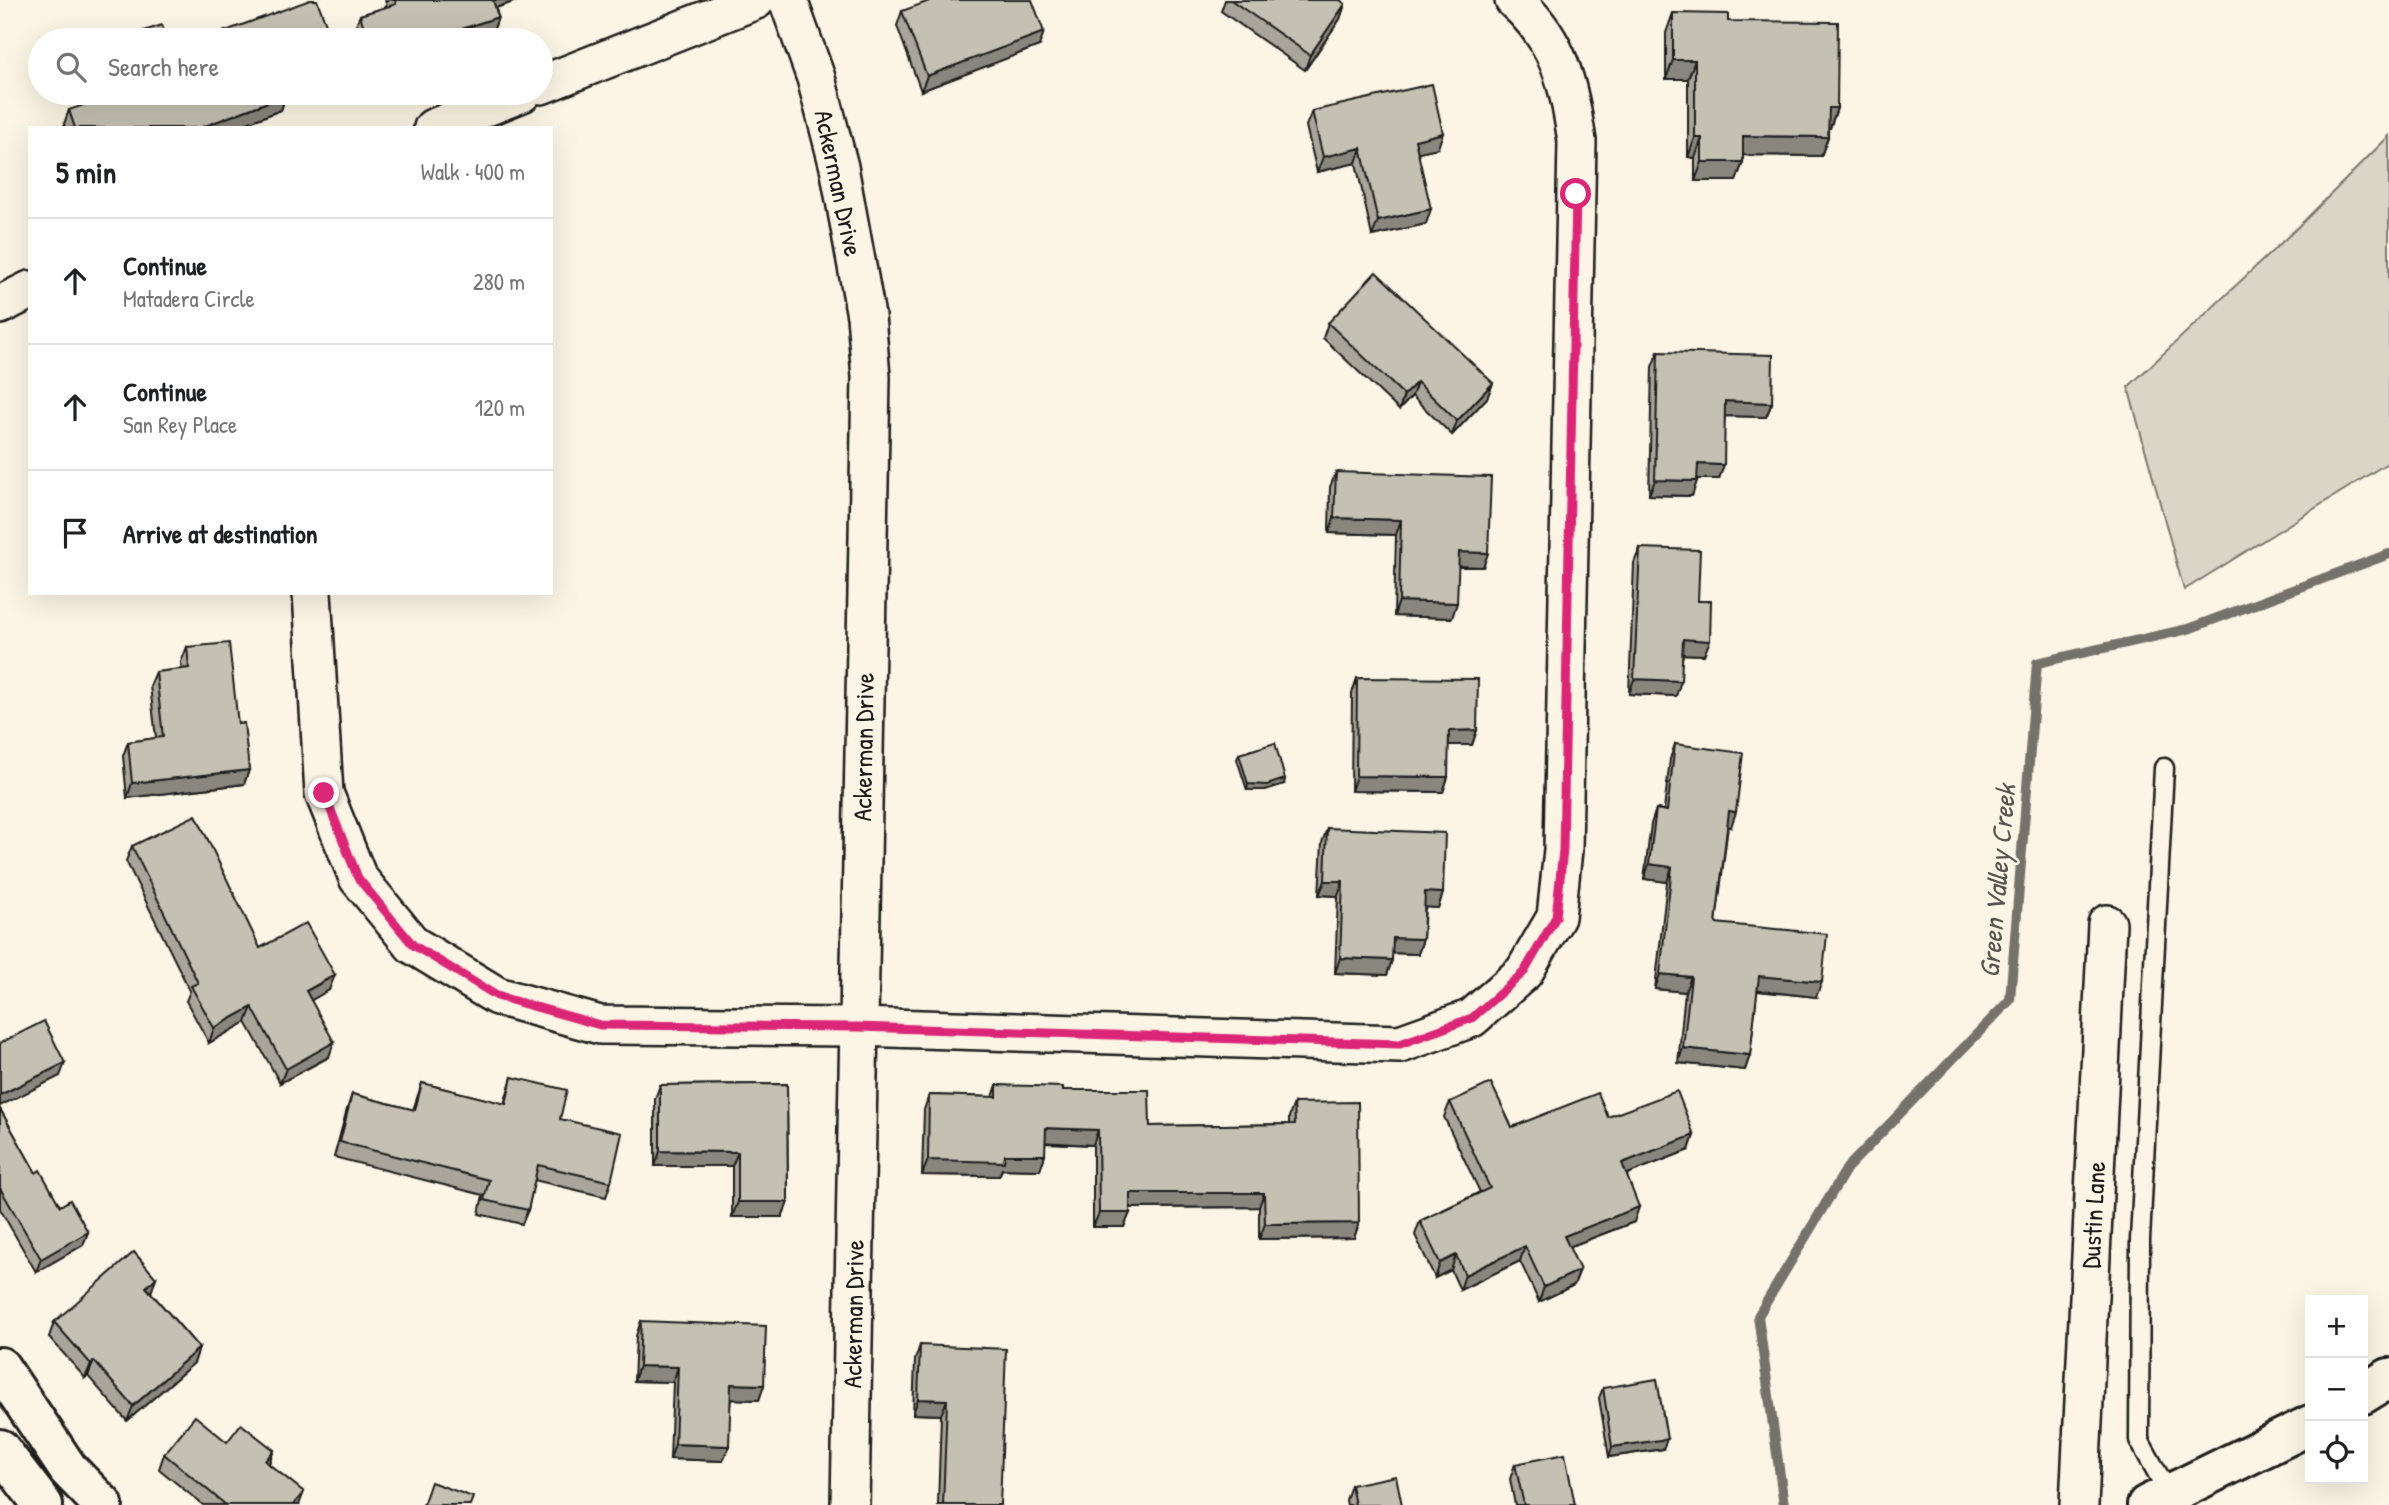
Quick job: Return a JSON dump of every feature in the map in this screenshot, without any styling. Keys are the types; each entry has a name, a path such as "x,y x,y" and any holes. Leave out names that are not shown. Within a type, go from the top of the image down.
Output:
{"street":[{"path":"553,80 756,0"},
{"name":"Ackerman Drive","path":"788,0 816,78 839,167 867,328 870,391 850,1505"},
{"path":"312,595 324,793 358,878 413,945 497,996 600,1025 857,1027 1400,1044 1472,1018 1524,972 1556,917 1563,850 1577,141 1568,87 1551,43 1514,0"},
{"path":"438,126 491,105"},
{"path":"0,305 28,291"},
{"name":"Dustin Lane","path":"2079,1505 2107,924"},
{"path":"0,1367 68,1468 103,1505"},
{"path":"2368,1391 2389,1378"},
{"path":"2158,1499 2305,1427"},
{"path":"0,1449 43,1505"}],"lane":[{"path":"2158,1499 2139,1440 2140,1240 2164,768"}],"shaded area":[{"path":"2389,136 2389,462 2184,590 2128,387 2299,226"}],"building":[{"path":"310,0 317,0 328,28 234,28"},
{"path":"395,0 493,0 498,17 465,28 364,28 360,15 396,4"},
{"path":"932,0 1032,0 1044,32 927,76 902,11"},
{"path":"1231,0 1340,0 1345,4 1310,55"},
{"path":"1673,13 1728,14 1728,21 1838,22 1837,108 1829,108 1828,137 1743,136 1743,162 1702,162 1702,138 1695,138 1695,60 1673,60"},
{"path":"1432,84 1443,133 1415,140 1431,209 1378,221 1361,148 1323,157 1312,111"},
{"path":"83,105 260,105 205,126 74,126 69,110"},
{"path":"1376,272 1493,383 1457,421 1417,382 1404,395 1328,323"},
{"path":"1658,352 1773,355 1772,403 1725,401 1724,465 1698,464 1697,481 1655,480"},
{"path":"1336,472 1491,477 1488,553 1459,552 1457,603 1399,601 1401,520 1334,518"},
{"path":"1640,548 1700,550 1698,601 1711,601 1710,641 1683,639 1681,681 1634,679"},
{"path":"229,643 238,724 244,723 249,770 132,783 128,742 163,737 156,672 189,668 187,647"},
{"path":"1357,678 1478,679 1477,730 1449,731 1448,777 1356,776"},
{"path":"1275,743 1285,779 1267,785 1248,784 1239,754"},
{"path":"1675,744 1743,753 1736,812 1729,811 1716,923 1827,934 1822,982 1759,976 1750,1055 1683,1048 1691,977 1660,974 1672,867 1649,864 1656,809 1667,811"},
{"path":"196,815 260,948 306,923 335,975 306,991 334,1042 286,1069 252,1007 214,1028 191,986 198,983 132,846"},
{"path":"1327,828 1445,833 1443,893 1425,892 1423,939 1393,938 1392,960 1340,958 1343,881 1325,881"},
{"path":"44,1021 65,1063 0,1095 0,1043"},
{"path":"512,1077 567,1090 560,1119 622,1133 611,1182 538,1165 528,1210 484,1200 489,1180 340,1142 352,1094 415,1110 422,1083 506,1104"},
{"path":"1491,1083 1512,1127 1598,1093 1608,1117 1677,1091 1694,1135 1622,1163 1639,1207 1564,1236 1580,1270 1544,1287 1525,1246 1465,1275 1456,1255 1440,1263 1420,1221 1490,1188 1450,1102"},
{"path":"787,1084 788,1202 738,1202 738,1152 660,1151 660,1085"},
{"path":"997,1085 1063,1087 1063,1090 1149,1090 1150,1126 1295,1124 1294,1103 1358,1102 1359,1223 1265,1224 1264,1193 1130,1193 1130,1213 1099,1213 1098,1130 1046,1128 1045,1155 1005,1155 1004,1162 928,1160 929,1095 997,1097"},
{"path":"0,1109 36,1173 40,1170 60,1206 70,1200 88,1232 41,1259 0,1188"},
{"path":"134,1252 156,1278 146,1287 199,1348 133,1406 94,1361 91,1364 54,1322"},
{"path":"641,1321 766,1326 764,1385 731,1384 729,1446 675,1444 678,1367 639,1366"},
{"path":"920,1345 1006,1349 1000,1505 943,1505 947,1400 918,1399"},
{"path":"1657,1379 1667,1439 1612,1447 1603,1388"},
{"path":"195,1416 227,1442 241,1424 274,1450 265,1461 304,1492 293,1505 226,1505 164,1454"},
{"path":"1565,1454 1575,1505 1524,1505 1515,1464"},
{"path":"1396,1476 1402,1505 1355,1505 1351,1485"},
{"path":"431,1482 473,1497 470,1505 423,1505"}],"waterway":[{"name":"Green Valley Creek","path":"1784,1505 1758,1316 1847,1168 2010,1000 2037,663 2188,629 2389,554"}],"route":[{"path":"324,793 358,878 413,945 497,996 600,1025 857,1027 1400,1044 1472,1018 1524,972 1556,917 1563,850 1576,194"}]}
